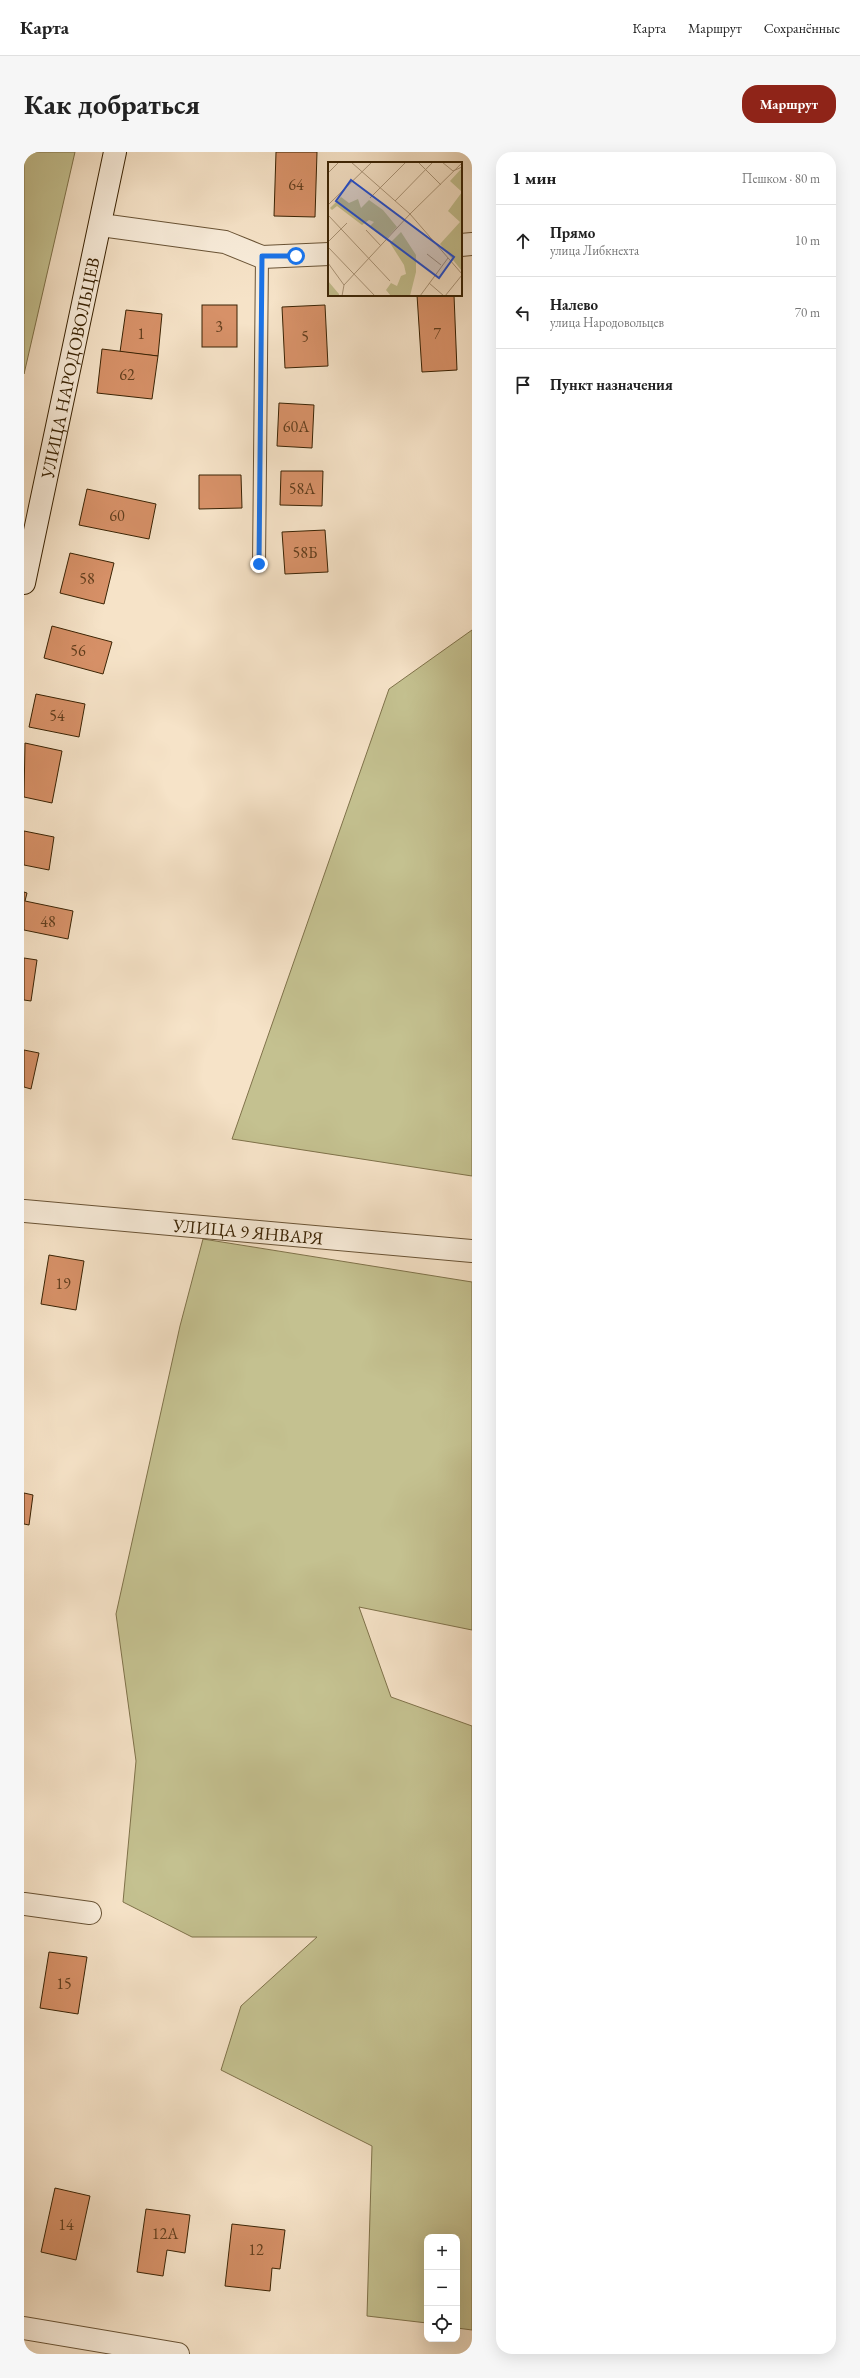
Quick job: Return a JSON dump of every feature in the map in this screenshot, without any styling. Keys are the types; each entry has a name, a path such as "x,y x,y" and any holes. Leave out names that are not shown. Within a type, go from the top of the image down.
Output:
{"street":[{"name":"УЛИЦА НАРОДОВОЛЬЦЕВ","path":"24,583 101,225 115,152"},
{"path":"101,225 225,242 262,256 328,254"},
{"path":"462,245 472,244"},
{"name":"УЛИЦА 9 ЯНВАРЯ","path":"24,1211 472,1251"},
{"path":"24,1904 90,1913"},
{"path":"24,2328 178,2354"}],"lane":[{"path":"259,564 262,256"}],"shaded area":[{"path":"24,152 75,152 24,374"},
{"path":"472,630 472,1176 232,1139 389,689"},
{"path":"203,1239 472,1282 472,1630 359,1607 391,1697 472,1726 472,2330 460,2328 460,2234 424,2234 424,2323 367,2316 372,2146 221,2070 241,2006 317,1937 192,1937 123,1902 136,1761 116,1614 180,1326"}],"building":[{"path":"276,152 317,152 315,217 274,216"},
{"path":"417,296 454,296 457,370 422,372"},
{"path":"202,305 237,305 237,347 202,347"},
{"path":"325,305 328,366 285,368 282,307"},
{"path":"126,310 162,314 158,356 120,352"},
{"path":"102,349 158,356 152,399 97,393"},
{"path":"279,403 314,405 312,448 277,446"},
{"path":"281,471 323,471 322,506 280,505"},
{"path":"199,475 241,475 242,508 199,509"},
{"path":"87,489 156,504 149,539 79,525"},
{"path":"325,530 328,572 285,574 282,532"},
{"path":"70,553 114,563 104,604 60,593"},
{"path":"52,626 112,642 103,674 44,658"},
{"path":"36,694 85,704 79,737 29,727"},
{"path":"25,743 62,751 52,803 24,797"},
{"path":"24,831 54,837 49,870 24,865"},
{"path":"24,892 27,893 25,901 73,911 68,939 24,930"},
{"path":"24,958 37,960 31,1001 24,1000"},
{"path":"24,1050 39,1053 31,1089 24,1087"},
{"path":"49,1255 84,1261 76,1310 41,1304"},
{"path":"24,1493 33,1495 29,1525 24,1524"},
{"path":"49,1952 87,1957 78,2014 40,2008"},
{"path":"55,2188 90,2196 76,2260 41,2252"},
{"path":"146,2209 190,2215 185,2253 167,2250 163,2276 137,2272"},
{"path":"232,2224 285,2230 280,2269 272,2268 270,2291 225,2286"}],"route":[{"path":"259,564 262,256 296,256"}]}
